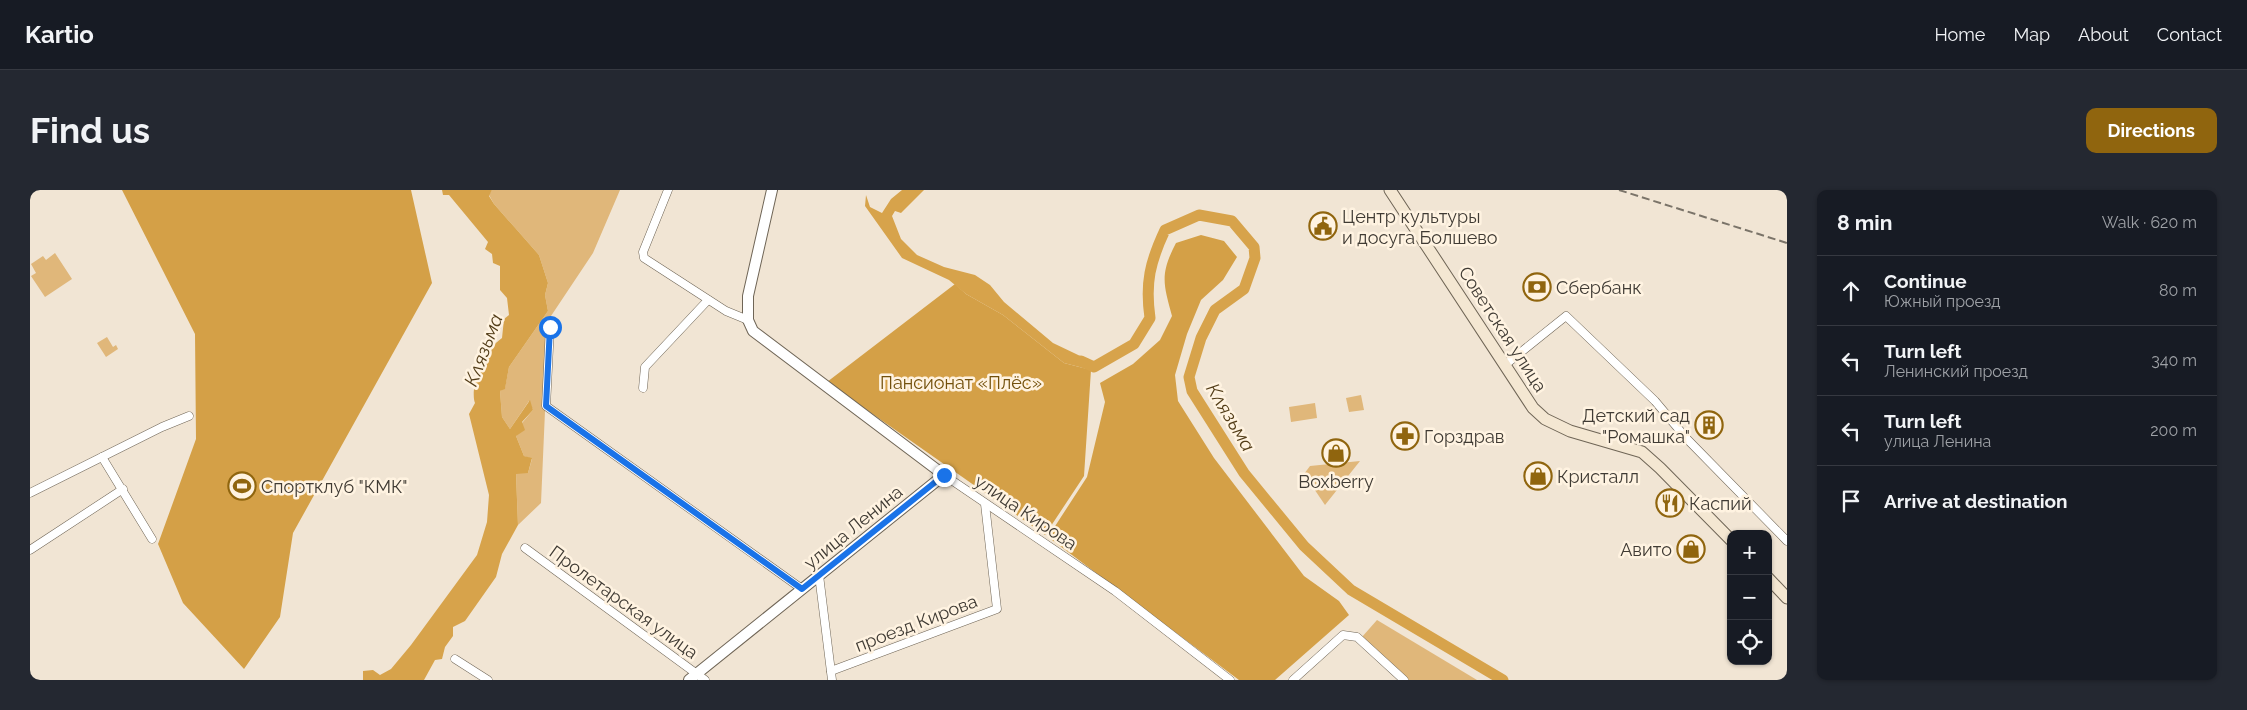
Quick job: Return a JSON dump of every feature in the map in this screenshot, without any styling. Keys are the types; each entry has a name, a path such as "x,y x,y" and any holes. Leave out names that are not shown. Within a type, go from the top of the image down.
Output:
{"main road":[{"name":"Советская улица","path":"1390,190 1533,408 1545,419 1577,434 1624,445 1642,452 1727,536"},
{"path":"1772,581 1785,590"}],"street":[{"path":"668,190 643,255 648,261 708,300 726,311 748,320 748,296 772,190"},
{"path":"643,388 645,367 708,300"},
{"path":"1505,365 1566,316 1655,401 1686,439 1787,541"},
{"name":"улица Кирова","path":"748,320 752,331 944,475 1115,591 1230,680"},
{"path":"550,327 546,406 802,589"},
{"path":"30,493 162,427 189,416"},
{"path":"102,457 152,539"},
{"name":"улица Ленина","path":"697,678 819,575 944,475"},
{"path":"30,550 122,489"},
{"name":"проезд Кирова","path":"831,671 997,609 985,504"},
{"name":"Пролетарская улица","path":"525,548 697,678"},
{"path":"819,575 832,680"},
{"path":"1293,680 1343,635 1357,637 1404,680"},
{"path":"455,659 488,680"}],"shaded area":[{"path":"442,190 492,190 489,196 494,204 539,255 548,283 545,295 548,311 509,367 505,389 500,391 502,417 510,429 530,400 533,410 522,422 525,430 516,436 524,456 532,458 528,473 516,474 518,525 502,554 496,577 465,621 453,627 453,636 445,647 442,659 435,660 424,680 363,680 363,671 373,670 380,675 391,669 411,645 477,555 487,522 489,495 469,414 475,403 475,383 480,367 490,349 502,338 504,319 509,315 507,298 500,290 500,266 493,263 492,254 485,249 488,242 449,195 443,195"},
{"path":"492,190 620,190 593,253 549,319 541,503 518,525 516,473 528,473 532,459 524,456 516,436 522,423 533,410 529,401 510,429 502,417 500,391 505,388 509,367 548,311 545,295 548,283 539,255 494,204 489,195"},
{"path":"902,190 924,190 901,213 895,211 892,216 901,239 917,255 944,267 975,275 990,285 1004,302 1053,343 1097,364 1091,370 1064,363 1003,315 966,294 949,280 902,258 865,206 866,195 870,207 882,213 891,199"},
{"path":"55,253 72,279 45,297 31,276 36,273 31,264 43,256 46,260"},
{"path":"107,337 113,347 116,345 118,349 106,357 97,343"},
{"path":"1361,395 1364,410 1349,412 1346,398"},
{"path":"1315,403 1317,418 1291,422 1289,407"},
{"path":"1360,461 1325,505 1304,474 1310,466"},
{"path":"1377,620 1477,680 1409,680 1362,637"}],"green space":[{"path":"122,190 411,190 432,283 293,533 280,617 244,669 183,603 158,544 196,439 195,334"},
{"path":"1201,235 1224,241 1237,257 1223,280 1201,300 1187,334 1175,375 1178,401 1214,458 1304,576 1339,601 1349,615 1275,680 1239,680 1048,537 1087,477 1105,402 1100,383 1133,364 1160,340 1172,316 1165,287 1167,263 1176,243"},
{"name":"Пансионат «Плёс»","path":"955,284 966,294 1003,315 1064,363 1091,370 1084,476 1045,535 827,382"}],"waterway":[{"name":"Клязьма","path":"1081,361 1094,367 1134,344 1150,318 1148,294 1150,273 1165,230 1199,215 1232,221 1254,247 1255,258 1244,289 1215,310 1201,338 1189,377 1192,391 1244,473 1304,546 1351,590 1503,680"}],"railway":[{"path":"1619,190 1787,243"}],"place":[{"name":"Центр культуры и досуга Болшево","path":"1323,226"},
{"name":"Сбербанк","path":"1537,287"},
{"name":"Детский сад \"Ромашка\"","path":"1709,425"},
{"name":"Горздрав","path":"1405,436"},
{"name":"Boxberry","path":"1336,453"},
{"name":"Кристалл","path":"1538,476"},
{"name":"Спортклуб \"КМК\"","path":"242,486"},
{"name":"Каспий","path":"1670,503"},
{"name":"Авито","path":"1691,549"}],"route":[{"path":"550,327 546,406 802,589 944,475"}]}
